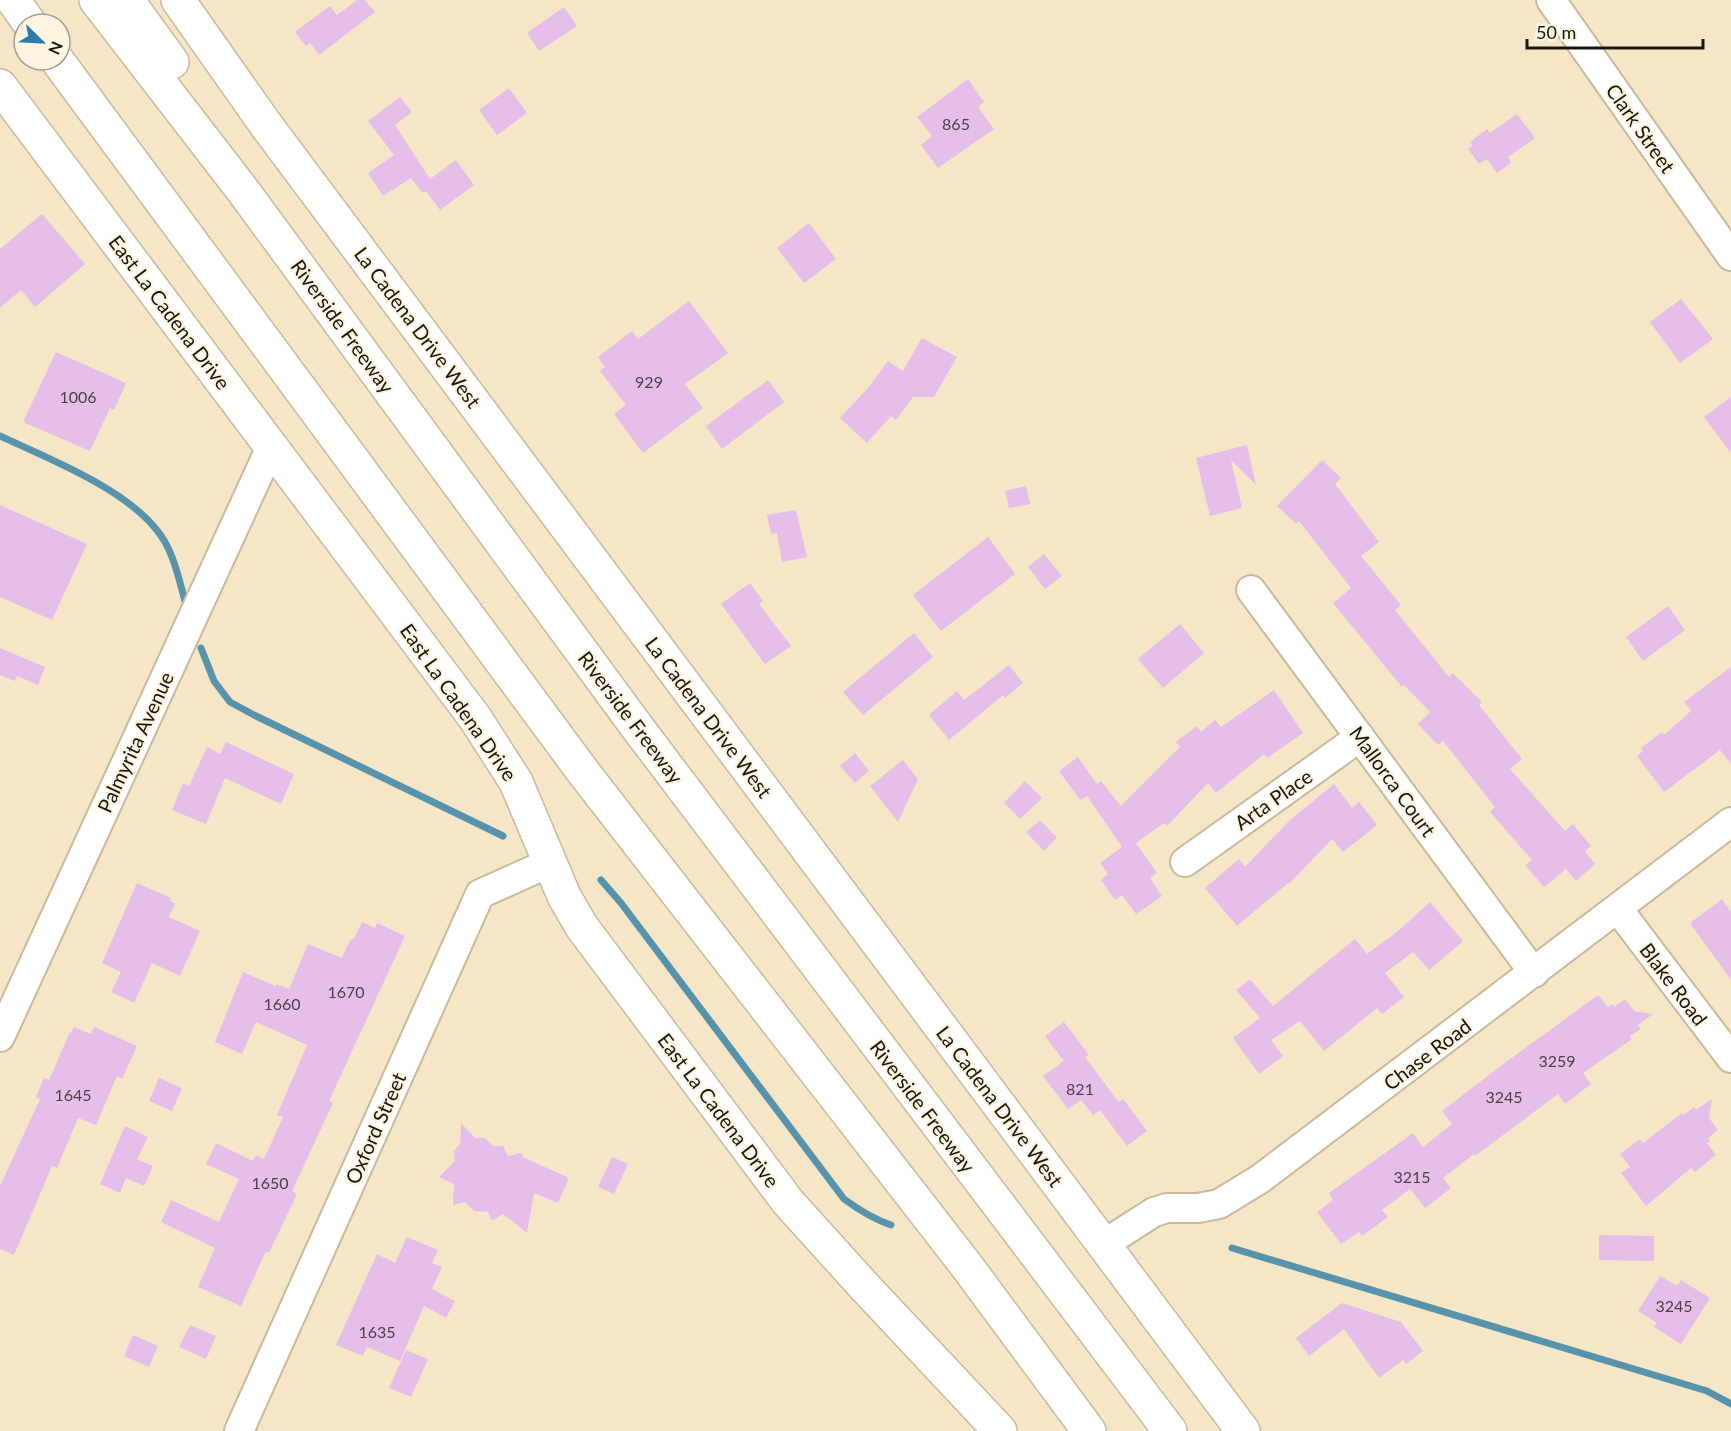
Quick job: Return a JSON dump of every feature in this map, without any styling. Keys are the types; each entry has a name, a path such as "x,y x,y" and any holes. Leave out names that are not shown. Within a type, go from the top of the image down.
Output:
{"main road":[{"name":"Riverside Freeway","path":"96,0 244,192 640,731 1170,1431"},
{"path":"127,0 197,98 234,143 244,192"},
{"name":"La Cadena Drive West","path":"178,0 266,125 1244,1431"},
{"path":"66,72 584,773 966,1265 1089,1431"},
{"name":"East La Cadena Drive","path":"0,86 475,718 516,782 564,896 582,927 788,1202 1000,1431"}],"street":[{"name":"Clark Street","path":"1551,0 1731,256"},
{"name":"Palmyrita Avenue","path":"0,1037 271,447"},
{"name":"Mallorca Court","path":"1251,590 1534,973"},
{"name":"Arta Place","path":"1185,862 1360,737"},
{"name":"Chase Road","path":"1104,1244 1154,1212 1167,1208 1198,1208 1219,1204 1260,1179 1731,822"},
{"name":"Oxford Street","path":"239,1431 480,894 549,863"},
{"name":"Blake Road","path":"1618,909 1731,1058"}],"building":[{"path":"357,0 365,0 375,12 319,55 310,43 306,46 295,32 330,6 337,15"},
{"path":"564,7 577,26 539,51 527,33"},
{"path":"968,79 984,102 978,107 994,129 938,168 921,145 932,136 917,117"},
{"path":"509,88 527,113 497,135 479,110"},
{"path":"400,97 412,112 395,125 430,179 456,160 474,185 440,210 426,191 423,193 411,178 383,196 368,173 394,155 368,121"},
{"path":"1517,114 1535,138 1508,157 1511,163 1497,173 1487,159 1479,164 1468,149 1473,145 1470,142 1487,129 1490,133"},
{"path":"42,214 85,264 35,307 21,290 0,308 0,249"},
{"path":"809,223 836,259 804,283 777,248"},
{"path":"1681,299 1713,339 1680,363 1650,322"},
{"path":"689,301 728,353 685,384 703,408 643,453 614,414 626,405 600,371 605,367 598,357 632,331 638,339"},
{"path":"922,338 957,357 934,397 913,397 896,420 891,416 867,443 840,418 868,388 888,361 903,371"},
{"path":"56,352 126,383 114,410 110,408 90,451 23,422"},
{"path":"768,380 784,402 722,449 706,426"},
{"path":"1731,397 1731,453 1704,417"},
{"path":"1247,445 1256,485 1231,460 1242,508 1210,516 1196,458"},
{"path":"1322,460 1341,478 1335,484 1379,542 1361,556 1401,605 1395,610 1449,677 1453,673 1482,702 1479,705 1522,759 1510,769 1565,831 1573,824 1591,846 1585,851 1595,864 1576,881 1566,869 1544,887 1525,865 1532,860 1490,812 1495,807 1443,741 1438,745 1418,724 1430,712 1404,685 1402,687 1333,603 1351,588 1299,521 1296,524 1277,506"},
{"path":"1026,486 1030,504 1009,508 1005,491"},
{"path":"0,505 87,544 52,620 0,597"},
{"path":"796,510 807,557 782,562 777,533 771,534 767,515"},
{"path":"988,537 1015,574 941,631 913,595"},
{"path":"1044,554 1062,576 1045,589 1028,567"},
{"path":"750,583 763,601 759,604 791,646 765,664 721,604"},
{"path":"1668,606 1685,630 1643,661 1626,637"},
{"path":"1180,624 1204,653 1163,688 1138,659"},
{"path":"914,633 933,657 863,715 843,692"},
{"path":"0,648 45,667 38,685 17,676 15,681 0,675"},
{"path":"1009,665 1023,683 1005,698 1003,695 949,740 929,715 957,691 964,700"},
{"path":"1731,667 1731,764 1720,750 1664,792 1637,756 1643,751 1641,748 1662,732 1664,735 1691,711 1684,702"},
{"path":"1274,690 1303,733 1267,758 1264,754 1216,793 1208,783 1167,826 1164,823 1136,843 1157,873 1150,878 1162,896 1136,914 1122,895 1115,900 1101,880 1108,874 1100,863 1122,847 1087,796 1080,800 1059,771 1078,757 1097,784 1101,781 1121,806 1180,747 1176,742 1197,726 1201,732 1215,720 1221,727"},
{"path":"226,742 294,774 281,804 225,778 206,824 172,810 183,783 189,786 207,747 220,754"},
{"path":"855,753 869,771 855,783 840,766"},
{"path":"903,760 918,779 898,822 870,786"},
{"path":"1025,781 1042,798 1020,819 1004,803"},
{"path":"1334,784 1352,808 1359,802 1377,825 1343,852 1332,839 1289,884 1237,926 1205,888 1239,859 1245,867 1290,820"},
{"path":"1040,820 1057,838 1044,851 1026,832"},
{"path":"137,883 171,898 170,901 175,903 169,917 200,931 180,976 152,963 134,1003 111,992 121,972 102,963"},
{"path":"1722,899 1731,912 1731,980 1690,923"},
{"path":"1430,902 1463,941 1429,970 1413,952 1385,973 1404,997 1382,1014 1377,1008 1324,1051 1300,1021 1271,1040 1283,1056 1259,1074 1233,1038 1260,1018 1236,990 1250,979 1273,1006 1355,939 1367,954 1397,932"},
{"path":"362,922 375,928 377,923 405,936 329,1101 333,1103 292,1191 297,1194 269,1253 266,1251 241,1306 198,1287 215,1248 161,1222 171,1200 219,1222 239,1179 206,1164 216,1143 253,1161 256,1155 264,1159 283,1117 277,1115 307,1045 256,1022 242,1054 215,1042 243,972 275,986 276,984 289,989 308,944 342,958"},
{"path":"1598,995 1608,1007 1612,1004 1614,1007 1625,999 1634,1011 1653,1014 1638,1025 1641,1029 1630,1036 1632,1039 1583,1073 1591,1084 1565,1104 1558,1094 1475,1156 1474,1154 1443,1178 1451,1188 1425,1208 1410,1189 1382,1210 1388,1217 1362,1236 1359,1232 1341,1244 1317,1212 1333,1200 1329,1193 1413,1133 1423,1147 1452,1124 1442,1111"},
{"path":"1064,1022 1089,1055 1085,1057 1117,1100 1119,1102 1123,1099 1147,1131 1127,1146 1100,1110 1093,1115 1081,1100 1068,1109 1043,1076 1064,1061 1045,1036"},
{"path":"74,1027 91,1034 94,1027 137,1046 122,1079 117,1076 96,1125 78,1118 57,1168 52,1166 14,1255 0,1249 0,1186 40,1099 36,1097 44,1078 49,1080"},
{"path":"159,1078 182,1088 172,1111 149,1101"},
{"path":"1712,1099 1709,1118 1718,1130 1708,1138 1710,1141 1707,1143 1716,1155 1695,1172 1691,1168 1646,1206 1621,1173 1630,1167 1620,1154 1640,1139 1643,1143 1682,1113 1684,1115 1694,1107 1696,1110"},
{"path":"461,1123 475,1138 485,1138 493,1146 503,1146 508,1156 521,1153 523,1157 569,1178 558,1203 534,1193 527,1233 503,1214 492,1221 488,1212 474,1211 465,1202 453,1205 454,1184 439,1177 455,1161 454,1151 460,1144"},
{"path":"125,1126 148,1137 137,1159 153,1166 144,1186 126,1178 120,1193 100,1184"},
{"path":"612,1157 628,1164 614,1194 598,1187"},
{"path":"1599,1235 1654,1236 1654,1261 1599,1260"},
{"path":"407,1237 438,1250 432,1263 442,1267 432,1289 455,1301 446,1318 424,1306 400,1361 367,1347 363,1356 336,1345 377,1254 395,1263"},
{"path":"1660,1276 1677,1286 1681,1280 1710,1298 1681,1344 1654,1327 1657,1323 1638,1311"},
{"path":"1342,1303 1401,1322 1423,1351 1406,1364 1403,1360 1379,1378 1344,1329 1309,1356 1296,1338"},
{"path":"190,1325 216,1336 206,1359 179,1347"},
{"path":"133,1335 158,1346 149,1367 124,1356"},
{"path":"406,1350 428,1359 411,1397 389,1388"}],"waterway":[{"path":"0,436 84,475 142,514 167,545 185,601"},
{"path":"201,648 214,681 230,702 503,836"},
{"path":"601,880 621,903 844,1199 866,1214 891,1225"},
{"path":"1232,1248 1707,1391 1731,1404"}]}
